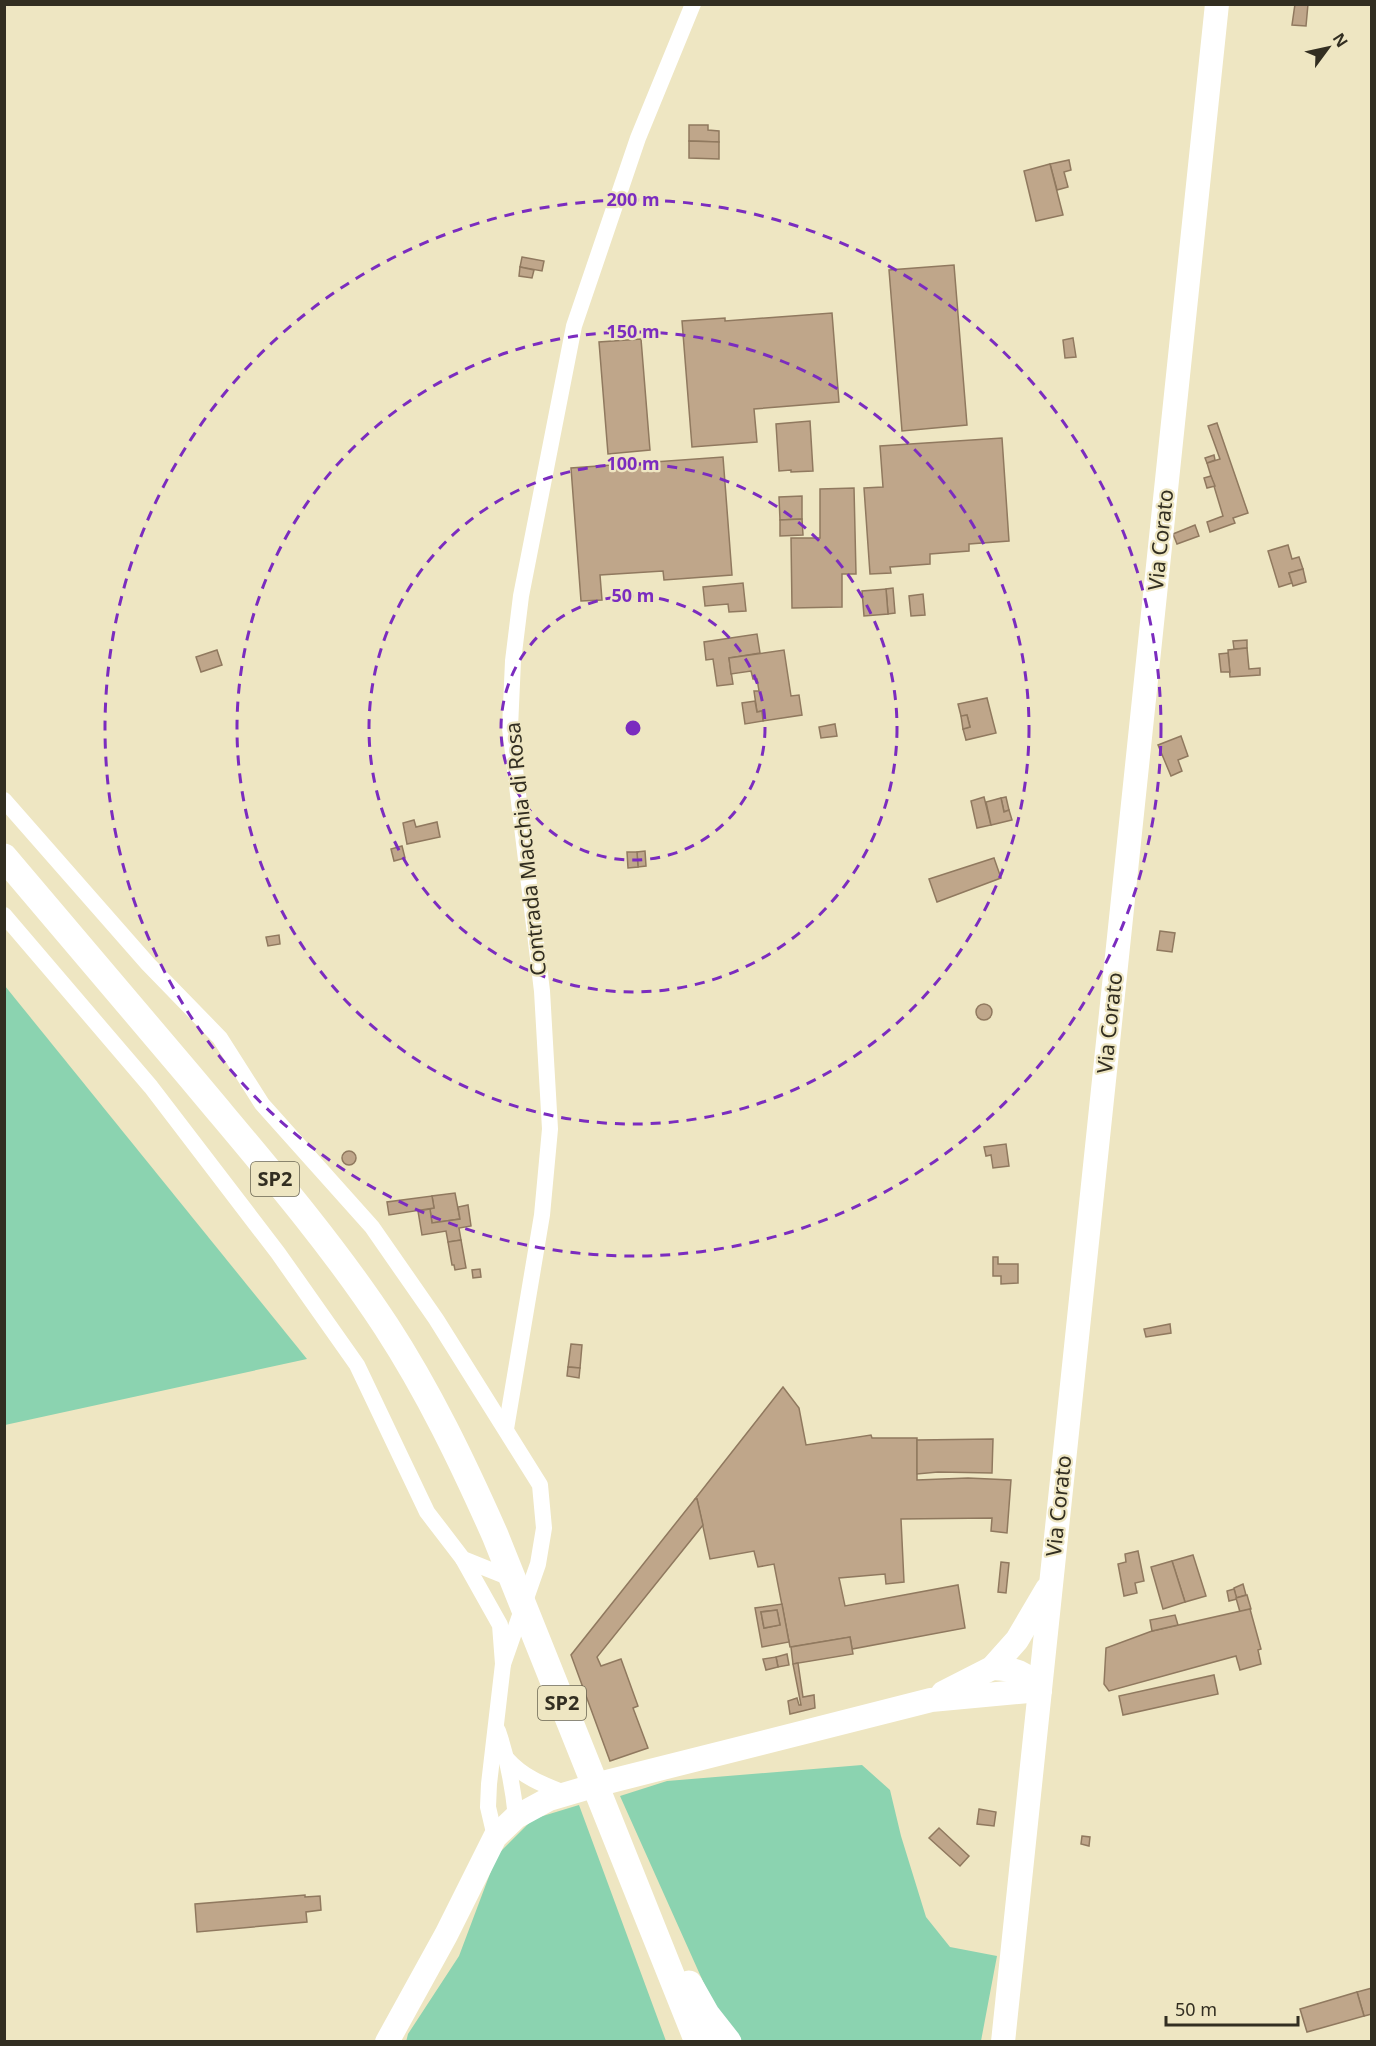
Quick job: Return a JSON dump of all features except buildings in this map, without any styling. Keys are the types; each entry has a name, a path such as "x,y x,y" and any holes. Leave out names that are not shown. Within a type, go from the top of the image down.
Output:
{"main road":[{"name":"Via Corato","path":"1003,2042 1217,4"},
{"name":"SP2","path":"4,857 322,1236 386,1326 440,1417 495,1535 698,2042"},
{"path":"932,1700 992,1668 1017,1640 1051,1582"},
{"path":"992,1668 1013,1669 1028,1677 1040,1690"},
{"path":"391,2037 495,1837 516,1817 549,1799 607,1782 932,1700 1040,1690"},
{"path":"644,1908 706,2014 728,2042"},
{"path":"665,1961 678,2042"}],"street":[{"name":"Contrada Macchia di Rosa","path":"506,1429 542,1215 549,1129 542,991 510,728 513,661 521,596 573,326 638,138 693,4"},
{"path":"4,800 148,964 219,1038 262,1104 372,1227 436,1319 540,1485 544,1528 538,1564 503,1664"},
{"path":"4,915 151,1087 278,1253 357,1365 427,1512 464,1558 500,1624 503,1664 488,1807 495,1837"},
{"path":"464,1558 513,1579 538,1564"},
{"path":"496,1727 507,1759 516,1817"},
{"path":"507,1759 517,1770 533,1780 567,1794"}],"green space":[{"path":"5,986 307,1359 5,1425"},
{"path":"862,1765 890,1790 901,1836 926,1917 950,1947 997,1956 981,2041 733,2041 727,2035 620,1796 667,1781"},
{"path":"579,1805 666,2041 406,2042 408,2034 459,1956 497,1855 533,1819"}]}
